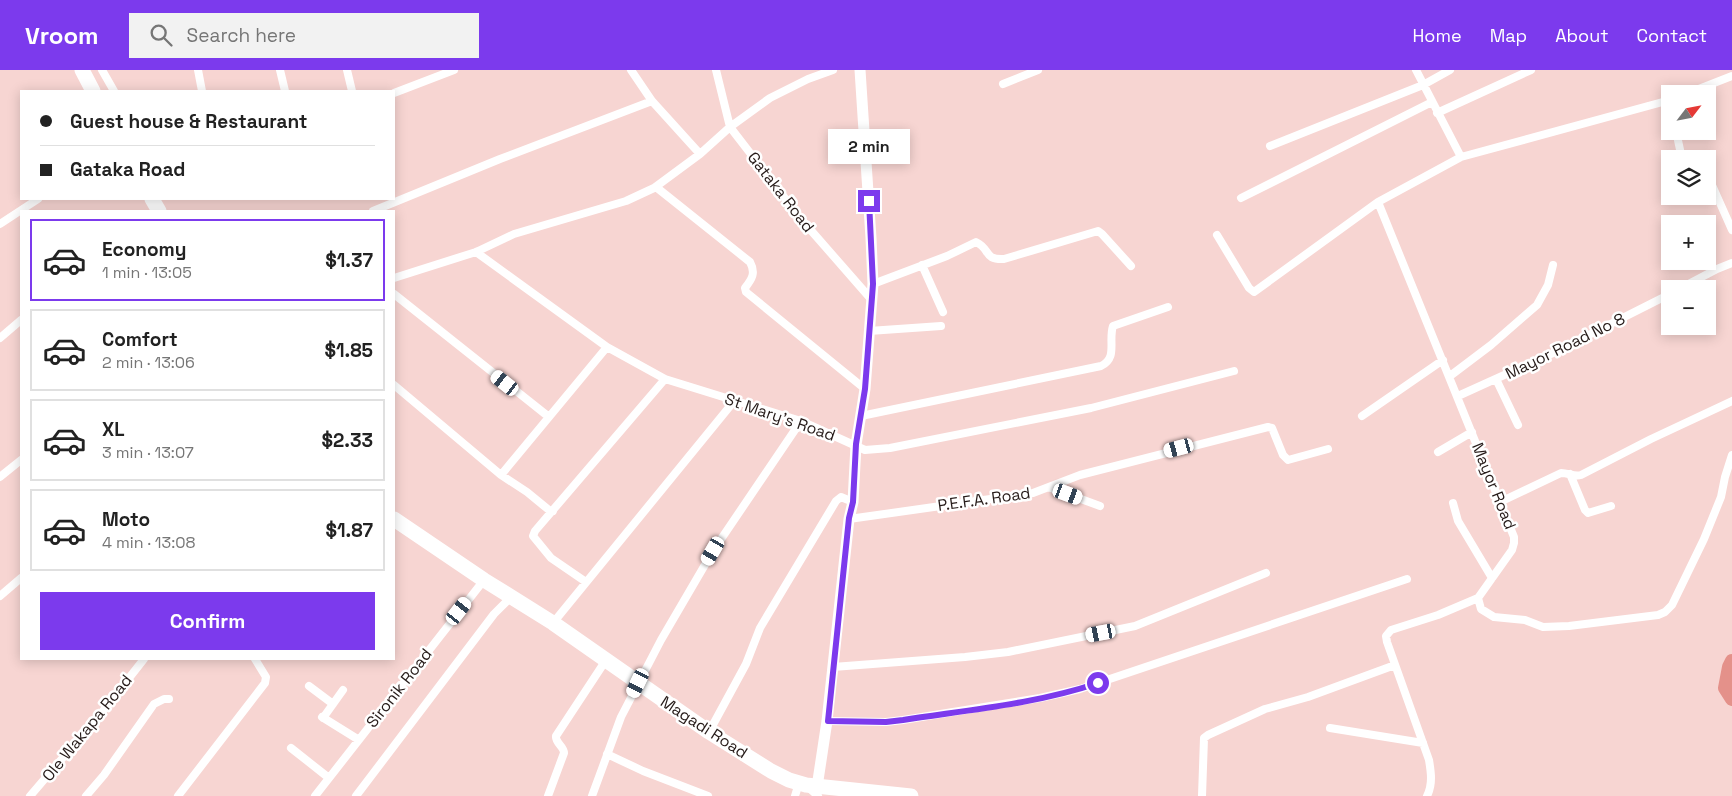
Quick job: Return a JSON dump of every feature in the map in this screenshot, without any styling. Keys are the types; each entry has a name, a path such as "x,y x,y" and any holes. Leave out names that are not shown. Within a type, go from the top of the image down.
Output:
{"highway":[{"path":"82,70 92,90"},
{"name":"Magadi Road","path":"395,520 484,580 553,623 709,732 771,771 807,789 911,796"}],"street":[{"path":"102,70 113,90"},
{"path":"198,70 202,90"},
{"path":"280,70 285,90"},
{"path":"347,70 352,90"},
{"path":"395,93 434,74 454,70"},
{"path":"631,70 652,101 700,154"},
{"name":"Gataka Road","path":"716,70 730,127 801,220 871,300"},
{"path":"395,278 476,252 514,234 626,201 656,187 700,154 730,127 770,98 808,78 833,70"},
{"path":"807,789 828,721 849,518 853,502 856,444 865,389 873,284 860,70"},
{"path":"1003,84 1038,70"},
{"path":"1416,70 1461,157"},
{"path":"1270,146 1423,85 1450,70"},
{"path":"1437,113 1531,70"},
{"path":"1709,85 1732,76"},
{"path":"375,210 500,159 652,101"},
{"path":"1241,198 1432,102"},
{"path":"1217,235 1249,288 1254,292 1378,202 1461,157 1661,103"},
{"path":"656,187 750,262 754,268 754,276 745,288 746,292 865,389"},
{"path":"1716,194 1732,230"},
{"path":"21,210 36,200"},
{"name":"Mayor Road","path":"1378,202 1444,360 1514,537 1512,550 1478,598"},
{"path":"0,224 20,211"},
{"path":"873,284 976,242 981,245 988,256 994,259 1004,259 1098,231 1131,266"},
{"name":"St Mary's Road","path":"476,252 607,347 665,379 801,421 856,444 865,450 890,448 1091,408 1234,371"},
{"path":"1696,280 1732,263"},
{"path":"922,265 942,312"},
{"path":"1450,376 1491,345 1537,305 1548,285 1553,265"},
{"path":"395,295 549,417"},
{"name":"Mayor Road No 8","path":"1458,396 1594,333 1661,299"},
{"path":"861,416 1100,366 1107,363 1110,358 1113,326 1168,307"},
{"path":"0,338 20,321"},
{"path":"869,331 941,326"},
{"path":"501,475 607,347"},
{"path":"1362,416 1444,360"},
{"path":"586,582 551,558 533,536 535,531 665,379"},
{"path":"1496,379 1518,426"},
{"path":"395,386 501,475 553,511"},
{"path":"553,623 735,400"},
{"path":"1500,502 1561,473 1575,476 1581,475 1651,439 1732,401"},
{"path":"592,796 621,717 638,683 713,551 801,421"},
{"name":"P.E.F.A. Road","path":"849,518 1033,494 1080,475 1268,427 1272,428 1283,455 1288,460 1328,449"},
{"path":"1438,452 1472,432"},
{"path":"1427,796 1432,776 1429,760 1387,642 1386,636 1391,630 1438,615 1478,598 1481,609 1494,617 1525,620 1543,626 1569,626 1658,615 1665,612 1672,605 1704,539 1721,497 1732,455"},
{"path":"0,477 20,461"},
{"path":"1570,474 1588,513 1611,506"},
{"path":"1051,488 1100,506"},
{"path":"709,732 746,664 760,628 836,501 841,497 853,502"},
{"path":"1453,503 1458,521 1492,578"},
{"path":"833,668 1008,652 1136,626 1266,573"},
{"path":"0,596 20,579"},
{"name":"Sironik Road","path":"315,796 484,580"},
{"path":"828,721 886,722 903,720 1040,698 1080,689 1407,580"},
{"path":"356,796 494,614 511,596"},
{"name":"Ole Wakapa Road","path":"32,795 143,660"},
{"path":"178,796 265,683 266,677 256,660"},
{"path":"548,796 564,753 556,740 556,736 606,660"},
{"path":"1202,796 1204,738 1208,735 1265,709 1308,697 1395,665"},
{"path":"309,686 333,704"},
{"path":"344,690 322,717 359,740"},
{"path":"86,796 104,775 154,704 164,699 169,699"},
{"path":"1330,728 1423,743"},
{"path":"291,748 329,778"},
{"path":"607,754 643,771 708,796"}],"waterway":[{"path":"1732,661 1725,688 1732,699"}],"route":[{"path":"869,201 873,284 865,389 856,444 853,502 849,518 828,721 886,722 903,720 1040,698 1098,683"}]}
